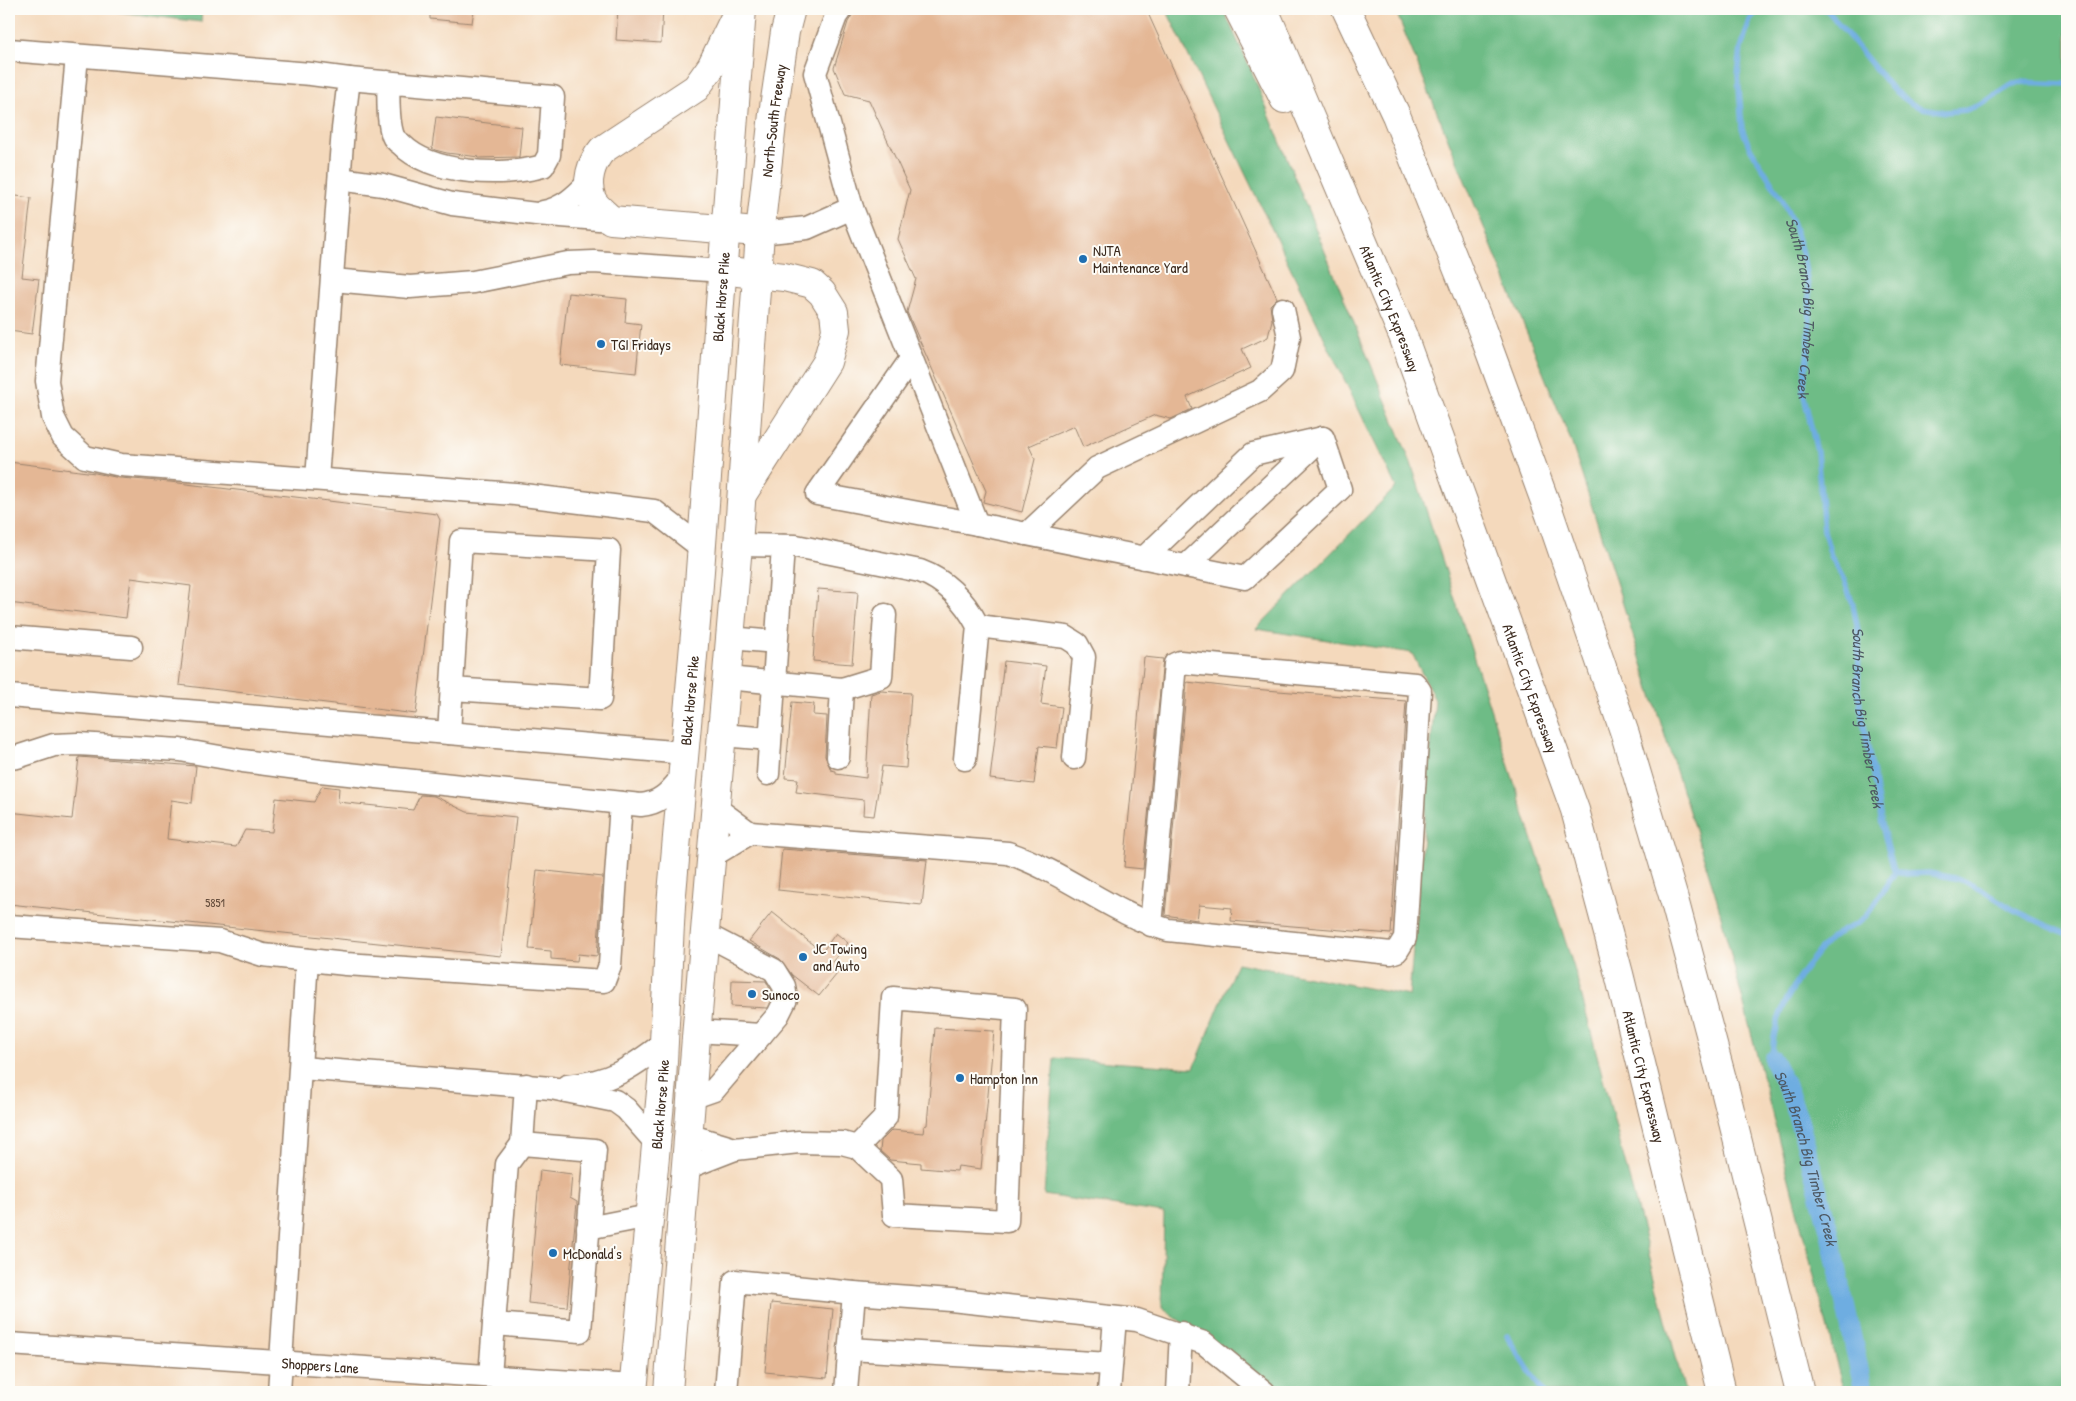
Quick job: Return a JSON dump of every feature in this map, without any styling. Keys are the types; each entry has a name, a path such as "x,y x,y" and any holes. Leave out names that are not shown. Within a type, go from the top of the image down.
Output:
{"highway":[{"path":"740,9 711,67 696,88 602,150 593,161 589,182 592,200 611,220 760,233"},
{"name":"Black Horse Pike","path":"633,1389 664,1043 671,905 727,229 740,9"},
{"name":"North-South Freeway","path":"760,233 784,32 791,9"},
{"path":"1238,9 1403,336"},
{"name":"Atlantic City Expressway","path":"1264,9 1403,336 1574,810 1618,974 1722,1392"},
{"path":"1346,9 1396,115 1482,330 1554,524 1625,734 1674,899 1725,1090 1800,1392"},
{"name":"Black Horse Pike","path":"668,1392 696,1031 742,496 760,233"},
{"path":"723,271 757,273 812,284 822,293 834,312 836,330 827,362 742,496"}],"street":[{"path":"841,9 836,16 815,74 852,208 976,524"},
{"path":"9,50 311,74 553,97 549,155 543,166 531,170 508,172 469,171 434,164 408,152 393,137 388,82"},
{"path":"78,56 47,381 53,417 63,437 85,457 121,464 514,494 654,511 702,548"},
{"path":"317,480 343,129 350,79"},
{"path":"340,179 383,185 452,204 536,214 611,220"},
{"path":"536,214 556,209 572,200 589,182"},
{"path":"760,233 807,228 852,208"},
{"path":"332,280 410,287 473,282 568,263 594,262 723,271"},
{"path":"1027,534 1097,468 1260,391 1282,371 1289,337 1283,309"},
{"path":"911,358 817,494 1245,578 1340,489 1323,438"},
{"path":"1144,558 1253,454 1323,438"},
{"path":"1186,566 1323,438"},
{"path":"449,733 461,540 609,550 600,699 452,689"},
{"path":"738,545 796,546 920,571 937,577 969,608 978,626 965,759"},
{"path":"768,774 784,546"},
{"path":"727,678 842,689 881,677 885,615"},
{"path":"978,626 1066,637 1077,644 1084,657 1074,758"},
{"path":"9,637 131,647"},
{"path":"730,638 776,642"},
{"path":"716,808 750,833 1008,853 1033,861 1133,917 1151,925 1168,930 1391,953 1398,951 1405,938 1420,691 1418,687 1415,684 1405,683 1180,662 1175,664 1151,925"},
{"path":"838,758 842,689"},
{"path":"9,696 449,733 684,764 662,800 646,805 320,771 243,761 180,750 78,744 54,745 9,758"},
{"path":"722,735 770,739"},
{"path":"9,926 220,940 263,955 307,960 604,981 610,965 621,803"},
{"path":"712,856 750,833"},
{"path":"691,1098 714,1090 778,1015 786,999 784,986 774,970 705,934"},
{"path":"279,1392 307,960"},
{"path":"686,1168 735,1149 798,1142 842,1143 857,1147 891,1179 894,1215 1007,1221 1015,1009 893,998 886,1117 857,1147"},
{"path":"696,1031 761,1035"},
{"path":"551,1088 586,1084 610,1078 633,1067 664,1043"},
{"path":"301,1068 551,1088 615,1102 626,1109 656,1143"},
{"path":"490,1376 507,1164 522,1144 526,1086"},
{"path":"688,1134 735,1149"},
{"path":"494,1324 580,1331 595,1150 522,1144"},
{"path":"588,1228 650,1216"},
{"path":"726,1392 735,1281 854,1293 951,1300 1137,1320 1181,1333 1204,1343 1239,1382 1264,1392"},
{"path":"846,1392 854,1293"},
{"path":"1109,1392 1115,1318"},
{"path":"1178,1392 1181,1333"},
{"name":"Shoppers Lane","path":"9,1344 490,1376 633,1389"},
{"path":"849,1349 1111,1364"}],"green space":[{"path":"94,9 202,9 201,22"},
{"path":"1166,9 1223,9 1251,70 1411,463 1575,971 1685,1392 1279,1392 1162,1308 1164,1213 1044,1195 1054,1058 1194,1068 1237,963 1409,996 1435,700 1412,653 1256,629 1396,487"},
{"path":"1395,9 2067,9 2067,1392 1844,1392 1715,893 1571,441"}],"building":[{"path":"430,9 474,9 472,23 430,19"},
{"path":"618,9 663,9 661,43 616,40"},
{"name":"NJTA Maintenance Yard","path":"860,9 1146,9 1277,298 1270,305 1272,320 1268,337 1242,349 1251,368 1187,397 1192,409 1171,419 1155,415 1083,447 1074,426 1029,446 1035,459 1022,512 983,502 986,491 907,312 916,279 898,239 910,190 869,100 845,94 834,68 848,22 854,12"},
{"path":"436,117 522,127 519,157 478,158 435,150 432,148"},
{"path":"9,195 31,198 22,277 39,279 32,334 9,331"},
{"name":"TGI Fridays","path":"568,293 627,299 625,322 641,324 636,373 560,365"},
{"path":"9,462 120,478 170,482 437,514 440,520 416,714 179,685 191,586 131,578 126,618 9,603"},
{"path":"818,589 858,592 852,664 813,661"},
{"path":"1144,657 1163,659 1143,869 1124,867"},
{"path":"1004,661 1046,666 1041,704 1062,707 1057,748 1039,746 1034,784 990,779"},
{"path":"1187,682 1406,701 1391,934 1231,921 1232,908 1199,905 1197,920 1165,915"},
{"path":"881,691 911,693 906,768 882,766 874,816 863,815 864,800 796,792 798,779 785,778 792,702 814,704 813,715 827,716 825,756 831,770 836,771 836,774 866,778 871,694"},
{"path":"79,757 196,766 192,803 171,800 167,839 236,847 245,830 272,832 276,798 314,802 322,786 339,788 338,802 413,810 420,795 434,796 467,812 516,817 501,956 9,904 9,812 72,819"},
{"path":"782,849 927,860 922,905 778,890"},
{"path":"537,870 603,877 597,956 578,954 577,961 551,959 551,951 529,949"},
{"name":"JC Towing and Auto","path":"772,912 822,952 836,933 848,943 832,962 841,969 819,996 792,975 780,959 749,941"},
{"path":"732,980 766,981 772,997 767,1008 731,1006"},
{"name":"Hampton Inn","path":"935,1028 994,1031 981,1169 958,1166 957,1171 921,1168 921,1163 890,1160 880,1151 881,1141 892,1130 923,1133 924,1126 927,1125"},
{"name":"McDonald's","path":"540,1170 572,1174 570,1198 577,1202 567,1307 528,1303"},
{"path":"771,1303 833,1309 827,1378 765,1372"}],"waterway":[{"name":"South Branch Big Timber Creek","path":"1759,9 1750,20 1741,48 1738,75 1742,128 1749,146 1782,199 1793,224 1803,256 1810,311 1809,342 1803,392 1817,452 1824,531 1831,556 1845,582 1853,605 1859,636 1858,693 1883,829 1894,870 1896,871"},
{"path":"1824,9 1828,11 1893,90 1912,104 1922,108 1946,112 1966,110 1982,104 2010,85 2020,82 2067,84"},
{"path":"1896,871 1906,874 1929,873 1959,879 1982,890 2014,910 2067,935"},
{"name":"South Branch Big Timber Creek","path":"1773,1060 1776,1028 1782,1011 1799,978 1809,963 1831,938 1865,917 1896,871"},
{"name":"South Branch Big Timber Creek","path":"1773,1060 1785,1083 1798,1116 1829,1230 1864,1392"},
{"path":"1507,1336 1543,1392"}],"place":[{"name":"NJTA Maintenance Yard","path":"1083,259"},
{"name":"TGI Fridays","path":"601,344"},
{"name":"JC Towing and Auto","path":"803,957"},
{"name":"Sunoco","path":"752,994"},
{"name":"Hampton Inn","path":"960,1078"},
{"name":"McDonald's","path":"553,1253"}]}
